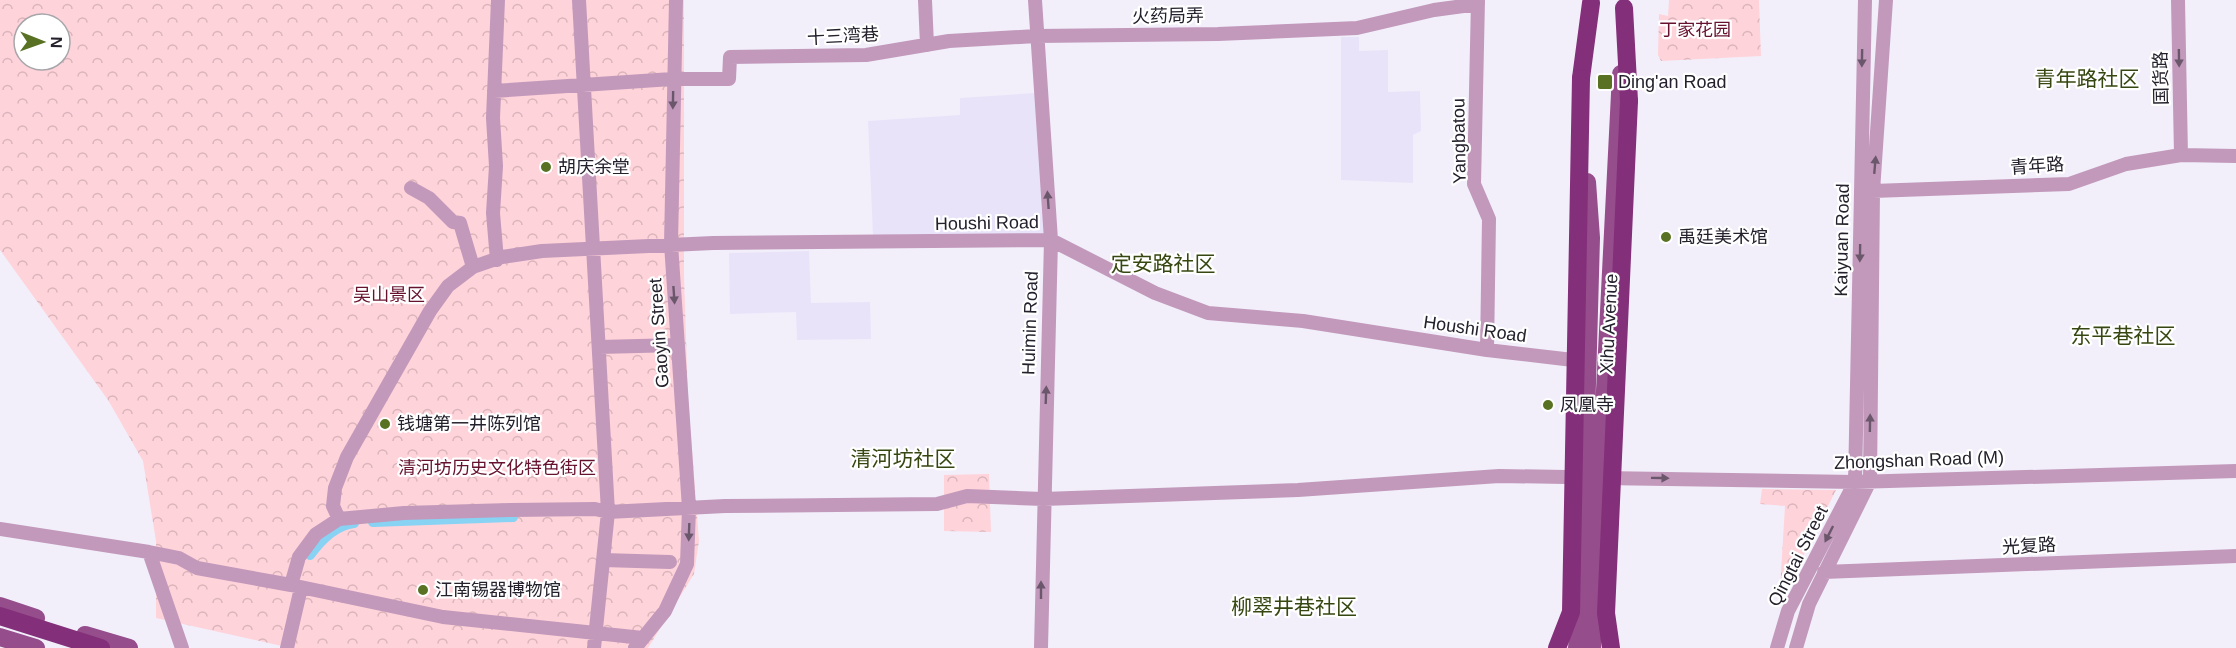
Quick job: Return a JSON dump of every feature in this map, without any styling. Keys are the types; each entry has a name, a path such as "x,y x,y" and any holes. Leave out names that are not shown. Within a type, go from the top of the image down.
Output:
{"highway":[{"path":"1559,648 1571,612 1581,78 1591,2"},
{"path":"1611,648 1606,613 1629,101 1624,4"},
{"path":"0,616 101,648"},
{"path":"0,629 61,648"}],"main road":[{"path":"1577,648 1581,601 1591,238 1587,202 1591,2"},
{"name":"Xihu Avenue","path":"1592,648 1584,478 1624,4"},
{"path":"1559,648 1576,490 1584,478"},
{"path":"0,606 129,648"},
{"path":"0,637 36,648"}],"street":[{"path":"497,260 493,213 496,166 494,91 498,0"},
{"path":"579,0 608,512 594,648"},
{"name":"Gaoyin Street","path":"639,643 665,611 687,564 689,508 670,244 672,79 676,0"},
{"path":"925,0 927,45"},
{"name":"Huimin Road","path":"1035,0 1051,240 1041,648"},
{"name":"Kaiyuan Road","path":"1855,482 1865,0"},
{"name":"Kaiyuan Road","path":"1870,481 1873,191 1886,0"},
{"name":"国货路","path":"2178,0 2181,155"},
{"name":"火药局弄","path":"1036,36 1218,34 1357,28 1478,2"},
{"name":"Yangbatou","path":"1478,2 1474,184 1489,219 1487,350"},
{"name":"十三湾巷","path":"672,79 729,79 730,57 866,55 927,45 1036,36"},
{"path":"494,91 672,79"},
{"name":"青年路","path":"1873,191 2068,184 2126,164 2181,155 2236,156"},
{"path":"287,648 299,557 316,534 339,519 333,506 335,488 367,420 430,311 448,286 473,267 460,223 453,222 429,198 411,188"},
{"name":"Houshi Road","path":"473,267 542,250 670,244 1051,240 1155,293 1208,314 1303,321 1487,350 1573,360"},
{"path":"599,347 678,345"},
{"name":"Zhongshan Road (M)","path":"339,519 383,514 499,511 595,509 608,512 725,506 937,504 967,496 1043,499 1298,490 1499,476 1855,482 2236,471"},
{"name":"Qingtai Street","path":"1796,648 1809,604 1870,481"},
{"name":"Qingtai Street","path":"1777,648 1788,611 1855,482"},
{"path":"0,529 149,552 179,558 197,568 443,617 595,633 639,643"},
{"path":"149,552 182,648"},
{"name":"光复路","path":"1824,572 2236,556"},
{"path":"603,560 670,562"}],"shaded area":[{"path":"1341,37 1359,37 1359,51 1388,50 1388,92 1420,91 1421,131 1413,135 1413,183 1341,180"},
{"path":"1035,93 1045,235 873,236 868,121 960,115 960,98"},
{"path":"809,251 811,303 870,302 871,339 797,340 796,312 730,314 729,253"}],"green space":[{"name":"吴山景区","path":"0,0 684,0 684,276 688,398 699,541 694,574 648,648 291,648 156,618 156,541 143,461 108,400 0,250"},
{"name":"丁家花园","path":"1669,0 1759,0 1761,56 1661,61 1658,55 1659,14 1668,16"},
{"path":"989,474 991,532 944,531 944,475"},
{"path":"1762,489 1836,490 1779,605 1785,506 1760,504"}],"waterway":[{"path":"373,522 513,517"},
{"path":"310,555 329,534 347,524 354,523"}],"place":[{"name":"Ding'an Road","path":"1605,82"},
{"name":"胡庆余堂","path":"546,167"},
{"name":"禹廷美术馆","path":"1666,237"},
{"name":"凤凰寺","path":"1548,405"},
{"name":"钱塘第一井陈列馆","path":"385,424"},
{"name":"江南锡器博物馆","path":"423,590"}],"district":[{"name":"青年路社区","path":"2087,79"},
{"name":"定安路社区","path":"1163,264"},
{"name":"东平巷社区","path":"2123,336"},
{"name":"清河坊社区","path":"903,459"},
{"name":"柳翠井巷社区","path":"1294,607"}],"park label":[{"name":"清河坊历史文化特色街区","path":"497,468"}]}
